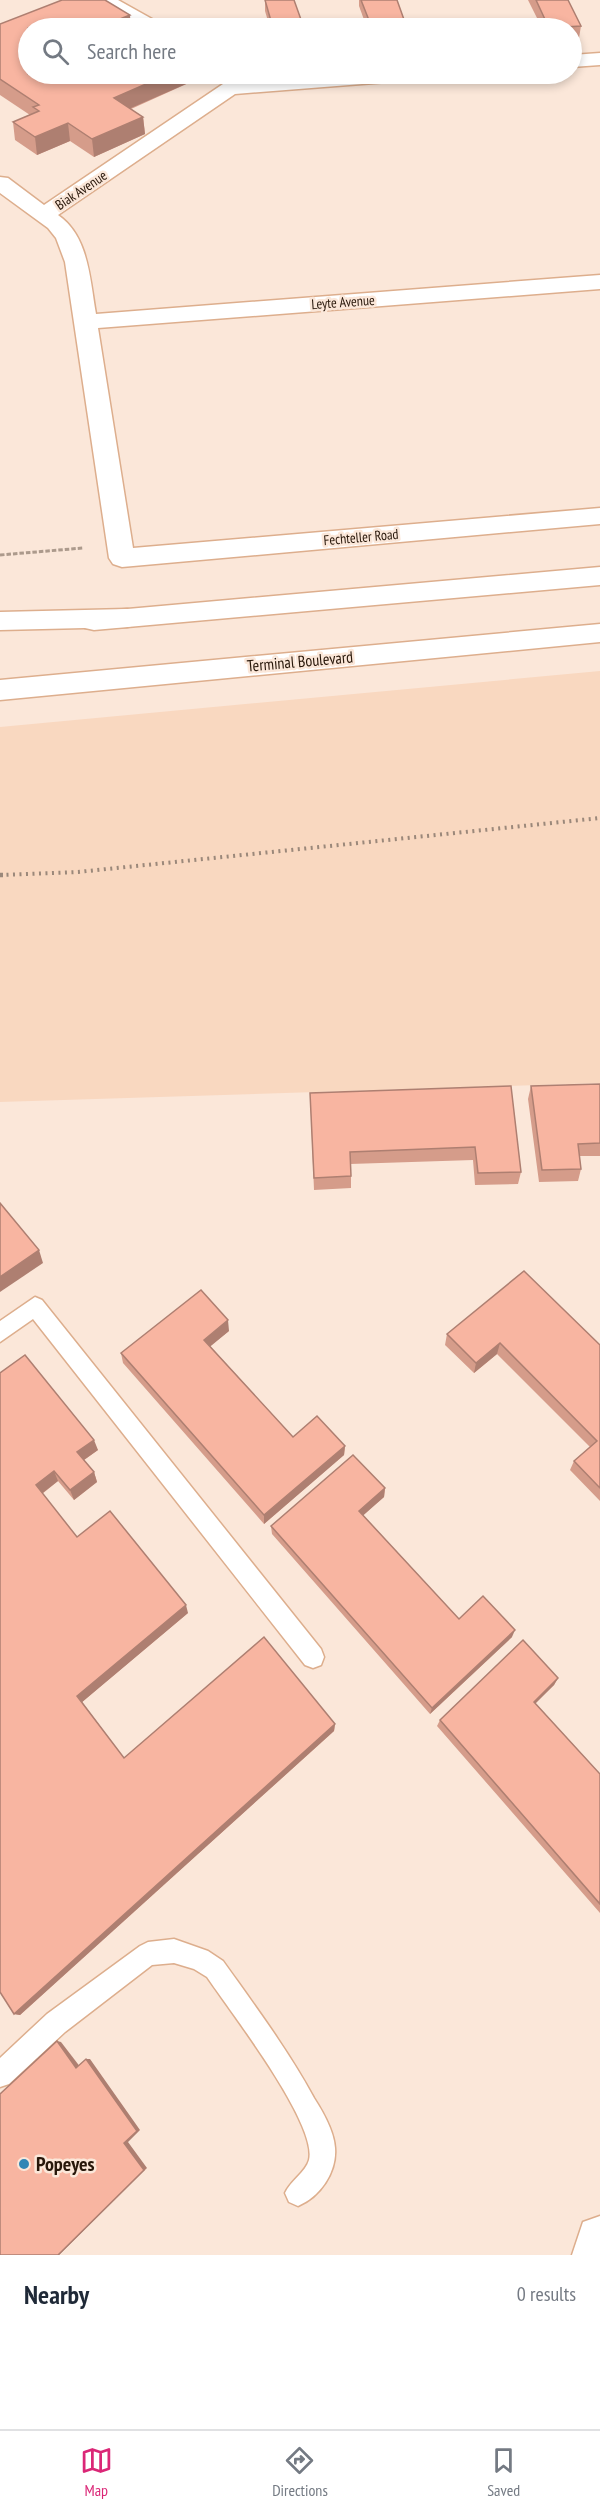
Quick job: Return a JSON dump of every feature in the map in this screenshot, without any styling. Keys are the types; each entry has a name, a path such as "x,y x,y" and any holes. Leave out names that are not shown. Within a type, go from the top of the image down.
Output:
{"street":[{"path":"104,0 136,18"},
{"path":"582,60 600,59"},
{"name":"Biak Avenue","path":"122,558 76,262 67,237 45,214 222,84"},
{"path":"0,183 45,214"},
{"name":"Leyte Avenue","path":"86,322 600,282"},
{"name":"Fechteller Road","path":"122,558 600,516"},
{"path":"0,630 600,576"},
{"path":"0,621 128,618"},
{"name":"Terminal Boulevard","path":"0,690 600,633"},
{"path":"596,2255 600,2239"}],"lane":[{"path":"0,1333 35,1306 313,1657"},
{"path":"0,2075 56,2023 148,1954 174,1951 201,1959 215,1969 289,2076 316,2125 324,2147 321,2168 298,2193"}],"shaded area":[{"path":"600,671 600,1083 0,1102 0,727"}],"building":[{"path":"62,0 105,0 130,15 122,18 18,18 18,84 146,84 114,98 143,117 92,139 68,123 35,137 13,122 39,111 33,107 39,105 0,79 0,24"},
{"path":"265,0 294,0 300,18 270,18"},
{"path":"361,0 397,0 403,18 368,18"},
{"path":"536,0 568,0 577,18 544,18"},
{"path":"600,1084 600,1143 578,1144 581,1169 542,1170 531,1086"},
{"path":"511,1086 521,1172 478,1173 475,1147 350,1152 351,1176 314,1178 310,1093"},
{"path":"0,1203 39,1250 0,1277"},
{"path":"524,1271 600,1345 600,1488 574,1461 597,1441 500,1343 476,1363 447,1334"},
{"path":"201,1290 228,1320 204,1340 293,1437 317,1416 345,1446 264,1515 121,1353"},
{"path":"25,1355 94,1440 77,1452 94,1472 70,1490 54,1471 36,1485 77,1537 110,1511 186,1605 77,1696 124,1758 264,1637 335,1724 14,2014 0,1992 0,1373"},
{"path":"353,1455 385,1488 359,1511 459,1619 483,1596 515,1630 432,1708 271,1526"},
{"path":"523,1640 558,1678 534,1702 600,1774 600,1904 440,1720"},
{"path":"57,2041 76,2068 86,2059 137,2131 124,2143 144,2170 58,2255 0,2255 0,2094"}],"railway":[{"path":"3,875 0,875 78,872 600,818"}],"place":[{"name":"Popeyes","path":"24,2164"}]}
